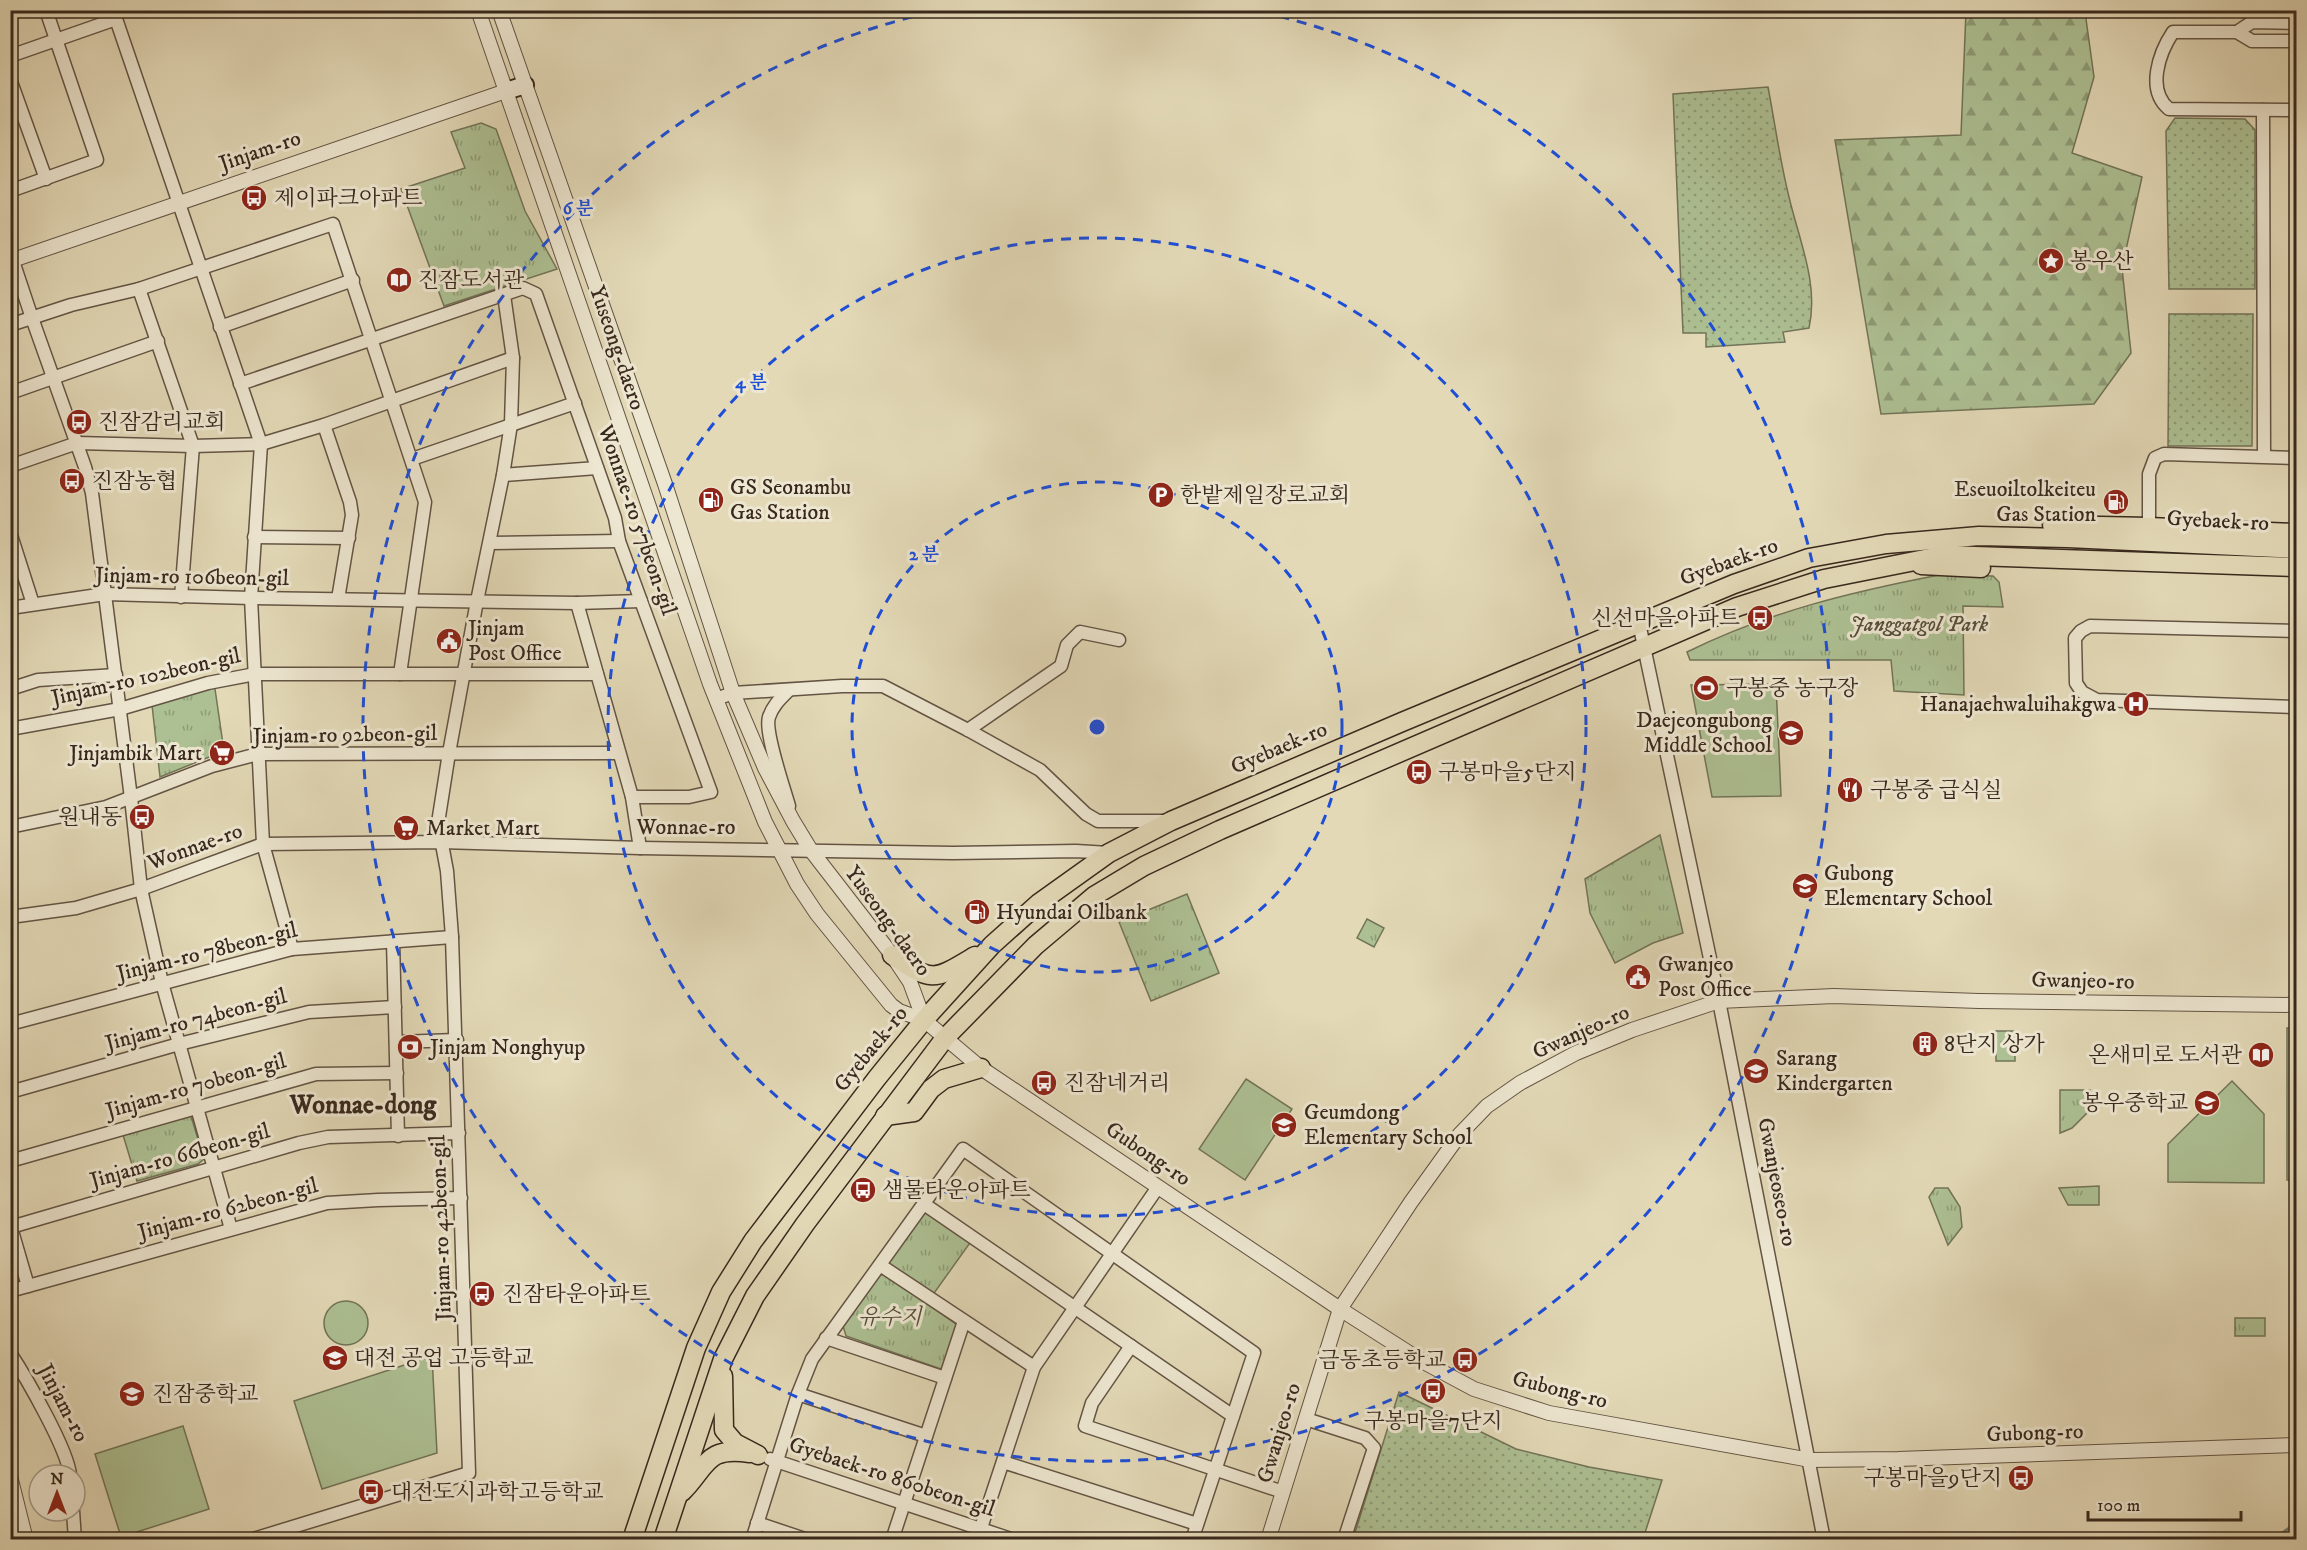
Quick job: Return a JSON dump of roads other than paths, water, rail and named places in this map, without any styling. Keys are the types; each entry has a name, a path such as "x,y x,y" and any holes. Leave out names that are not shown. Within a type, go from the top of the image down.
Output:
{"main road":[{"name":"Jinjam-ro","path":"506,91 525,85"},
{"path":"1886,544 1919,532 1990,524 2149,526 2296,533"},
{"name":"Gyebaek-ro","path":"632,1539 696,1348 721,1292 759,1232 924,1020 992,945 1039,903 1109,853 1171,821 1639,623 1734,584 1809,558 1886,544 1979,536 2296,549"},
{"name":"Gyebaek-ro","path":"663,1539 723,1359 755,1296 885,1116 945,1038 1036,945 1094,896 1144,866 1220,830 1737,607 1824,579 1945,555 2296,567"},
{"path":"1905,563 1946,567 2296,577"},
{"path":"892,955 920,974 934,976 948,972 992,945"},
{"path":"885,1116 914,1112 931,1089 944,1079 981,1068"},
{"path":"723,1359 724,1430 735,1443 758,1455"},
{"path":"675,1499 712,1456 733,1450 758,1455"}],"street":[{"path":"10,191 97,160 46,10"},
{"name":"Yuseong-daero","path":"478,10 716,699 765,822 817,914 891,1005 899,1011 924,1020"},
{"name":"Yuseong-daero","path":"499,10 665,484 734,693 765,768 810,849 892,955 910,982 924,1020"},
{"path":"10,56 56,40 114,15 261,444 251,598 263,844"},
{"path":"2296,22 2266,16 2237,32 2173,32 2157,62 2158,95 2169,109 2296,110"},
{"path":"2237,32 2252,42 2296,41"},
{"path":"10,79 46,178"},
{"name":"Jinjam-ro","path":"11,258 506,91"},
{"path":"2263,110 2264,455 2296,458"},
{"path":"10,325 71,305 139,289 333,224 425,502 400,674"},
{"path":"11,258 77,443 92,493 141,889"},
{"path":"220,327 353,280"},
{"name":"Wonnae-ro 57beon-gil","path":"240,384 523,288 536,294 615,518 619,541 711,792 689,796 632,797"},
{"path":"139,289 193,446 182,597"},
{"name":"Jinjam-ro 42beon-gil","path":"250,1539 469,1473 457,1040 447,871 438,823 511,424 513,358 504,295"},
{"path":"10,393 158,341"},
{"path":"10,466 77,443 193,446 261,444 324,425 513,358"},
{"path":"412,459 575,403"},
{"path":"324,425 350,502 352,515 338,600"},
{"name":"Gyebaek-ro","path":"2149,526 2149,474 2155,458 2164,454 2264,455"},
{"path":"503,475 597,468"},
{"path":"10,531 33,604"},
{"path":"254,537 349,538"},
{"path":"490,543 619,541"},
{"name":"Jinjam-ro 106beon-gil","path":"10,608 105,594 338,600 577,603 641,601"},
{"path":"577,603 632,797 640,848"},
{"name":"Gwanjeoseo-ro","path":"1639,623 1719,1001 1824,1539"},
{"path":"2296,630 2090,626 2081,631 2075,639 2076,683 2082,692 2097,700 2296,707"},
{"path":"968,730 1061,666 1067,645 1080,632 1119,640"},
{"name":"Jinjam-ro 102beon-gil","path":"10,729 120,709 208,683 255,674 597,674"},
{"path":"10,688 38,680 116,675"},
{"path":"716,699 734,693 842,686 883,686 1040,770 1086,814 1098,821 1113,823 1137,820 1171,821"},
{"path":"789,690 773,706 768,720 793,821"},
{"name":"Jinjam-ro 92beon-gil","path":"10,827 106,807 212,765 258,754 619,753"},
{"name":"Wonnae-ro","path":"10,917 76,908 141,889 263,844 441,842 640,848 1109,853"},
{"name":"Wonnae-ro","path":"263,844 292,949"},
{"name":"Wonnae-ro","path":"141,889 162,983 231,1229"},
{"name":"Jinjam-ro 78beon-gil","path":"10,1024 292,949 452,937"},
{"path":"393,941 399,1136"},
{"name":"Gwanjeo-ro","path":"1268,1539 1340,1309 1447,1149 1487,1106 1520,1083 1576,1053 1632,1030 1719,1001 1834,996 1979,1001 2296,1005"},
{"name":"Jinjam-ro 74beon-gil","path":"10,1092 179,1044 309,1012 395,1007"},
{"name":"Gubong-ro","path":"924,1020 981,1068 1340,1309 1420,1360 1474,1389 1549,1413 1810,1460 2296,1445"},
{"path":"396,1042 457,1040"},
{"name":"Jinjam-ro 70beon-gil","path":"10,1161 316,1074 397,1073"},
{"name":"Jinjam-ro 66beon-gil","path":"11,1226 299,1143 328,1137 459,1133"},
{"path":"752,1539 798,1394 812,1359 963,1149 1254,1353 1192,1539"},
{"path":"979,1534 1034,1367 1158,1187"},
{"name":"Jinjam-ro 62beon-gil","path":"10,1291 327,1203 461,1198"},
{"path":"924,1204 1233,1416"},
{"path":"11,1226 28,1286"},
{"path":"880,1265 1034,1367"},
{"path":"892,1539 964,1321"},
{"path":"826,1338 945,1378"},
{"path":"1131,1346 1092,1403 1084,1426 1283,1492"},
{"name":"Jinjam-ro","path":"10,1353 69,1463"},
{"path":"798,1394 926,1436"},
{"path":"1306,1419 1365,1438 1374,1448 1344,1539"},
{"name":"Gyebaek-ro 860beon-gil","path":"758,1455 904,1503 979,1534 1014,1539"},
{"path":"1003,1462 1197,1524"},
{"path":"10,1476 26,1539"},
{"path":"74,1523 75,1539"},
{"path":"757,1523 808,1539"}],"waterway":[{"path":"2273,1540 2296,1523"}],"place":[{"name":"제이파크아파트","path":"254,198"},
{"name":"봉우산","path":"2051,261"},
{"name":"진잠도서관","path":"399,280"},
{"name":"진잠감리교회","path":"79,422"},
{"name":"진잠농협","path":"72,481"},
{"name":"한밭제일장로교회","path":"1161,495"},
{"name":"GS Seonambu Gas Station","path":"711,500"},
{"name":"Eseuoiltolkeiteu Gas Station","path":"2116,502"},
{"name":"신선마을아파트","path":"1760,618"},
{"name":"Jinjam Post Office","path":"449,641"},
{"name":"구봉중 농구장","path":"1706,688"},
{"name":"Hanajaehwaluihakgwa","path":"2136,704"},
{"name":"Daejeongubong Middle School","path":"1791,733"},
{"name":"Jinjambik Mart","path":"222,753"},
{"name":"구봉마을5단지","path":"1419,772"},
{"name":"구봉중 급식실","path":"1850,790"},
{"name":"원내동","path":"142,817"},
{"name":"Market Mart","path":"406,828"},
{"name":"Gubong Elementary School","path":"1805,886"},
{"name":"Hyundai Oilbank","path":"977,912"},
{"name":"Gwanjeo Post Office","path":"1638,977"},
{"name":"8단지 상가","path":"1925,1044"},
{"name":"Jinjam Nonghyup","path":"410,1047"},
{"name":"온새미로 도서관","path":"2261,1055"},
{"name":"Sarang Kindergarten","path":"1756,1071"},
{"name":"진잠네거리","path":"1044,1083"},
{"name":"봉우중학교","path":"2207,1103"},
{"name":"Geumdong Elementary School","path":"1284,1125"},
{"name":"샘물타운아파트","path":"863,1190"},
{"name":"진잠타운아파트","path":"482,1294"},
{"name":"대전 공업 고등학교","path":"335,1358"},
{"name":"금동초등학교","path":"1465,1360"},
{"name":"구봉마을7단지","path":"1433,1391"},
{"name":"진잠중학교","path":"132,1394"},
{"name":"구봉마을9단지","path":"2021,1478"},
{"name":"대전도시과학고등학교","path":"371,1492"}],"district":[{"name":"Wonnae-dong","path":"363,1105"}],"park label":[{"name":"Janggatgol Park","path":"1919,624"},
{"name":"유수지","path":"890,1317"}]}
